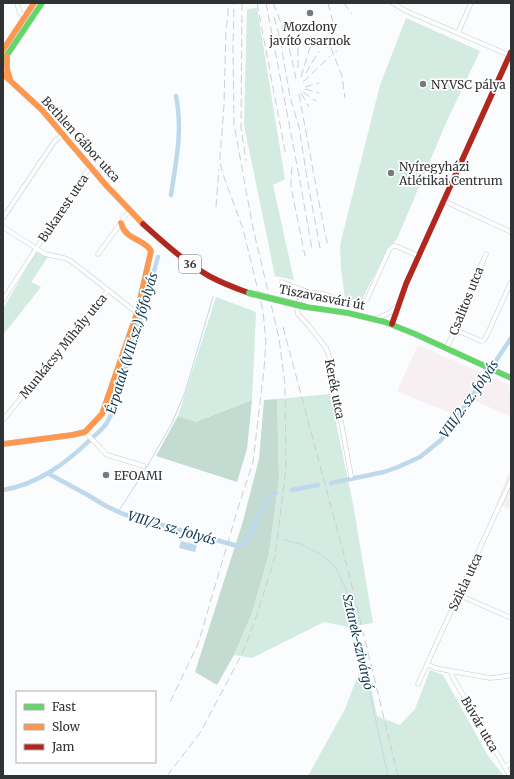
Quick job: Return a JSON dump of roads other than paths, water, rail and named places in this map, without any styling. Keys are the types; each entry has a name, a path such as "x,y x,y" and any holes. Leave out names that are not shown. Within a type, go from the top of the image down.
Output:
{"main road":[{"path":"3,50 34,3"},
{"path":"3,82 10,81 5,58 42,3"},
{"path":"392,324 398,305 419,256 510,54"},
{"name":"Bethlen Gábor utca","path":"3,74 53,122 140,221"},
{"name":"Tiszavasvári út","path":"140,221 170,249 205,274 219,281 248,293 283,302 376,319 392,324 511,378"},
{"path":"3,444 85,432 102,414 137,313 151,251 147,245 137,240 122,227 121,223"}],"street":[{"path":"17,3 20,12 25,16"},
{"path":"392,3 406,11 510,54"},
{"path":"458,33 471,3"},
{"path":"3,218 54,142 62,134"},
{"name":"Bukarest utca","path":"3,300 91,167"},
{"path":"444,201 511,232"},
{"path":"98,254 124,217 130,211"},
{"path":"3,227 45,254 64,258 71,262 137,313"},
{"path":"282,282 308,292 324,294 342,301 360,304 367,299 389,250 393,246 419,256"},
{"name":"Csalitos utca","path":"446,348 453,335 456,333 455,328 486,254"},
{"path":"456,333 461,332 481,341 484,340 511,282"},
{"name":"Munkácsy Mihály utca","path":"3,420 108,290"},
{"name":"Kerék utca","path":"308,292 300,299 297,308 298,314 326,348 329,356 351,476"},
{"path":"376,319 385,316 398,305"},
{"path":"85,432 107,455 144,466"},
{"name":"Szikla utca","path":"418,684 511,480"},
{"path":"458,595 511,618"},
{"path":"427,664 435,668 490,678 511,674"},
{"name":"Búvár utca","path":"451,671 452,676 510,776"},
{"path":"505,767 511,764"}],"water":[{"path":"181,541 197,545 195,552 179,548"}],"waterway":[{"name":"Érpatak (VIII.sz.) főfolyás","path":"171,195 177,158 179,133 176,96"},
{"name":"Érpatak (VIII.sz.) főfolyás","path":"3,490 28,483 61,465 81,449 106,424 117,399 158,257"},
{"path":"118,512 144,472 172,423 185,392 213,297"},
{"name":"VIII/2. sz. folyás","path":"331,483 384,472 420,457 441,440 511,338"},
{"name":"VIII/2. sz. folyás","path":"49,474 123,514 234,545 242,545 247,539 267,499 269,496 276,493"},
{"name":"VIII/2. sz. folyás","path":"292,490 318,485"},
{"name":"Sztarek-szivárgó","path":"254,525 270,533"},
{"name":"Sztarek-szivárgó","path":"284,540 301,544 320,554 335,566 348,594 388,776"}],"railway":[{"path":"170,702 198,644 253,462 264,369 266,342 263,311 243,229 220,163 228,3"},
{"path":"167,776 200,733 243,652 257,615 275,557 286,468 285,384 279,338 253,228 234,124 234,3"},
{"path":"242,3 241,127 246,161"},
{"path":"257,3 286,156"},
{"path":"266,3 312,249"},
{"path":"273,3 287,40 296,79"},
{"path":"328,3 335,33 336,52"},
{"path":"344,3 352,14"},
{"path":"274,17 280,38 290,97 299,127 320,248"},
{"path":"322,25 342,76 345,98"},
{"path":"298,36 298,72"},
{"path":"301,77 312,41"},
{"path":"306,73 319,51"},
{"path":"303,82 330,56"},
{"path":"305,87 319,83"},
{"path":"305,89 319,93"},
{"path":"303,92 316,101"},
{"path":"301,93 309,107"},
{"path":"299,94 328,247"},
{"path":"292,167 291,187 305,256"},
{"path":"216,207 219,169"},
{"path":"283,327 348,570 398,776"}],"place":[{"name":"Mozdony javító csarnok","path":"310,13"},
{"name":"NYVSC pálya","path":"423,84"},
{"name":"Nyíregyházi Atlétikai Centrum","path":"391,173"},
{"name":"EFOAMI","path":"106,475"}]}
